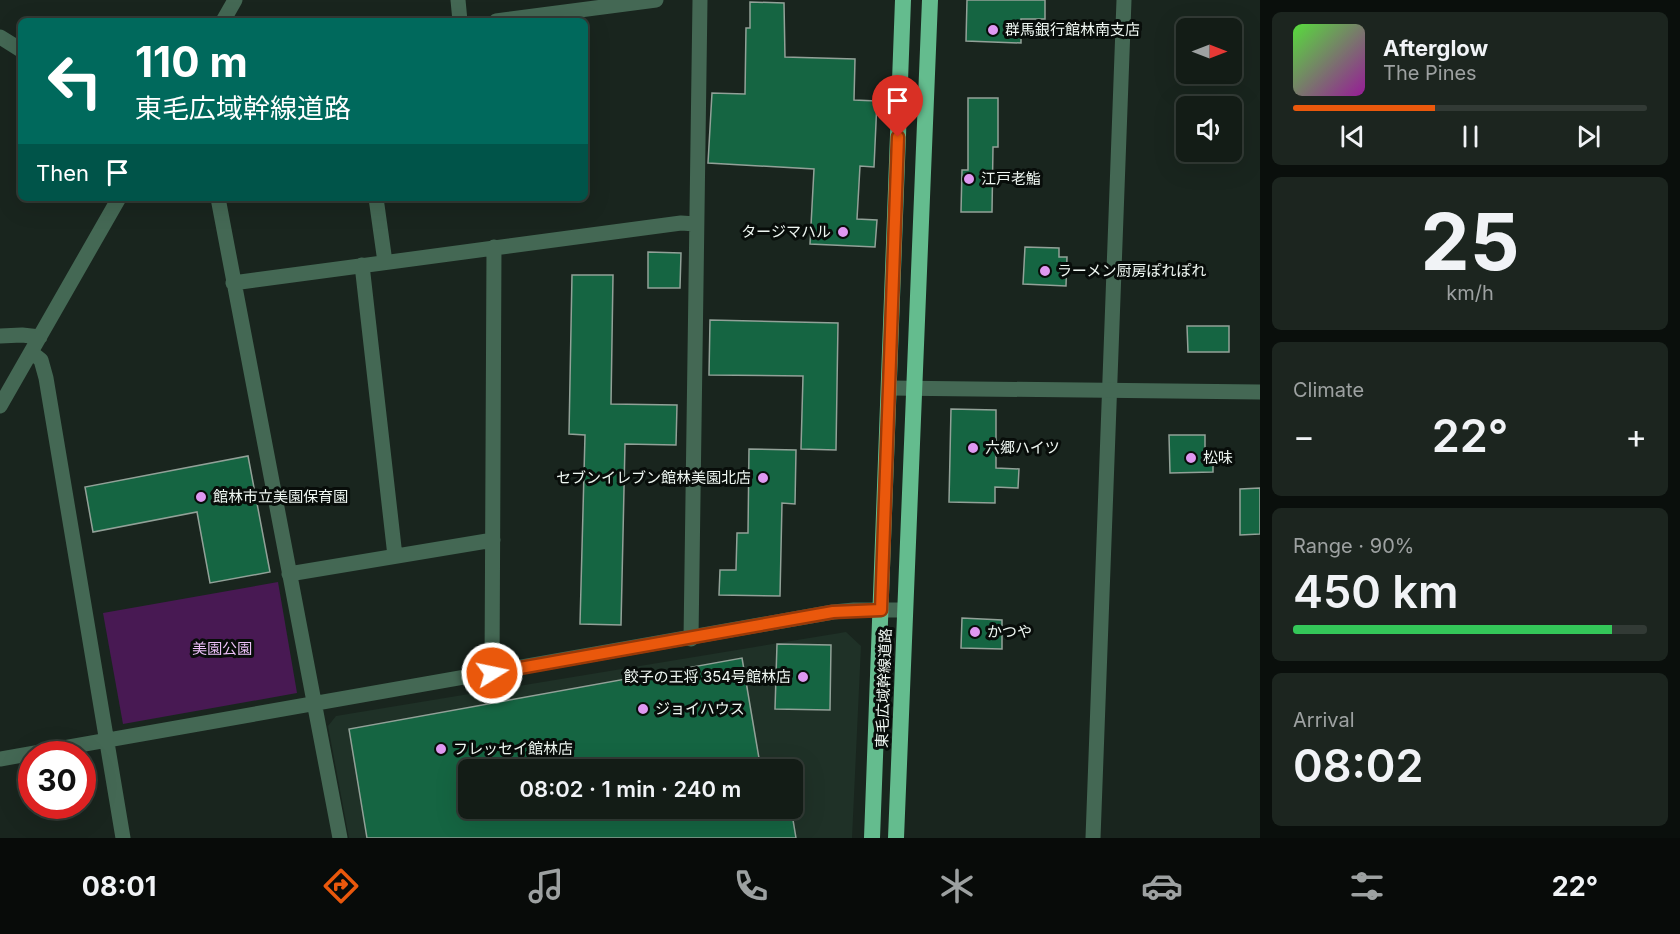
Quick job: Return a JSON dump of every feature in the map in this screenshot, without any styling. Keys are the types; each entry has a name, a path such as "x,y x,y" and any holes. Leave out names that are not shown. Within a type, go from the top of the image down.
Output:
{"highway":[{"name":"東毛広域幹線道路","path":"872,838 903,0"},
{"name":"東毛広域幹線道路","path":"896,838 930,0"}],"street":[{"path":"225,18 235,0"},
{"path":"458,0 460,18"},
{"path":"516,18 622,2 656,0"},
{"path":"691,639 700,0"},
{"path":"1093,838 1124,0"},
{"path":"0,37 18,48"},
{"path":"0,406 118,201"},
{"path":"219,201 340,838"},
{"path":"376,201 385,262"},
{"path":"233,283 681,223 696,224"},
{"path":"492,673 494,247"},
{"path":"362,265 395,556"},
{"path":"0,336 22,335 40,338"},
{"path":"31,352 41,360 45,378 123,838"},
{"path":"889,388 1260,392"},
{"path":"290,574 493,540"},
{"path":"0,759 108,742 833,612 904,610"}],"shaded area":[{"path":"846,632 861,646 852,838 349,838 328,726 336,716"}],"green space":[{"name":"美園公園","path":"278,582 297,693 123,724 103,613"}],"building":[{"name":"群馬銀行館林南支店","path":"967,0 1045,0 1045,19 1021,19 1021,43 966,41"},
{"path":"750,2 784,3 785,57 855,59 854,100 877,101 874,167 860,166 857,219 877,220 875,247 810,244 814,169 708,163 712,93 745,94 746,28 750,28"},
{"path":"968,98 998,98 998,147 993,147 992,212 961,212 962,170 968,170"},
{"name":"ラーメン厨房ぽれぽれ","path":"1025,247 1059,248 1059,257 1067,257 1066,286 1023,284"},
{"path":"648,252 681,253 680,288 648,288"},
{"path":"572,275 613,275 611,404 677,405 676,445 625,444 621,625 580,624 585,435 569,434"},
{"path":"710,320 838,323 836,450 801,449 803,376 709,375"},
{"path":"1187,326 1229,326 1229,352 1188,352"},
{"name":"六郷ハイツ","path":"951,409 996,410 996,468 1019,469 1018,488 995,487 995,503 949,502"},
{"name":"松味","path":"1169,435 1205,435 1205,452 1213,452 1213,472 1170,473"},
{"path":"749,449 796,450 795,504 782,503 780,596 719,595 720,570 736,570 737,533 748,533"},
{"path":"248,456 270,572 210,583 197,512 93,532 85,487"},
{"path":"1260,488 1260,534 1240,535 1240,489"},
{"path":"962,618 1002,620 1002,649 961,648"},
{"name":"餃子の王将 354号館林店","path":"777,644 831,645 830,710 775,709"},
{"path":"742,658 759,759 458,759 458,819 793,819 796,838 367,838 349,729"}],"place":[{"name":"群馬銀行館林南支店","path":"993,30"},
{"name":"江戸老鮨","path":"969,179"},
{"name":"タージマハル","path":"843,232"},
{"name":"ラーメン厨房ぽれぽれ","path":"1045,271"},
{"name":"六郷ハイツ","path":"973,448"},
{"name":"松味","path":"1191,458"},
{"name":"セブンイレブン館林美園北店","path":"763,478"},
{"name":"館林市立美園保育園","path":"201,497"},
{"name":"かつや","path":"975,632"},
{"name":"餃子の王将 354号館林店","path":"803,677"},
{"name":"ジョイハウス","path":"643,709"},
{"name":"フレッセイ館林店","path":"441,749"}],"route":[{"path":"492,673 833,612 881,610 898,137"}]}
